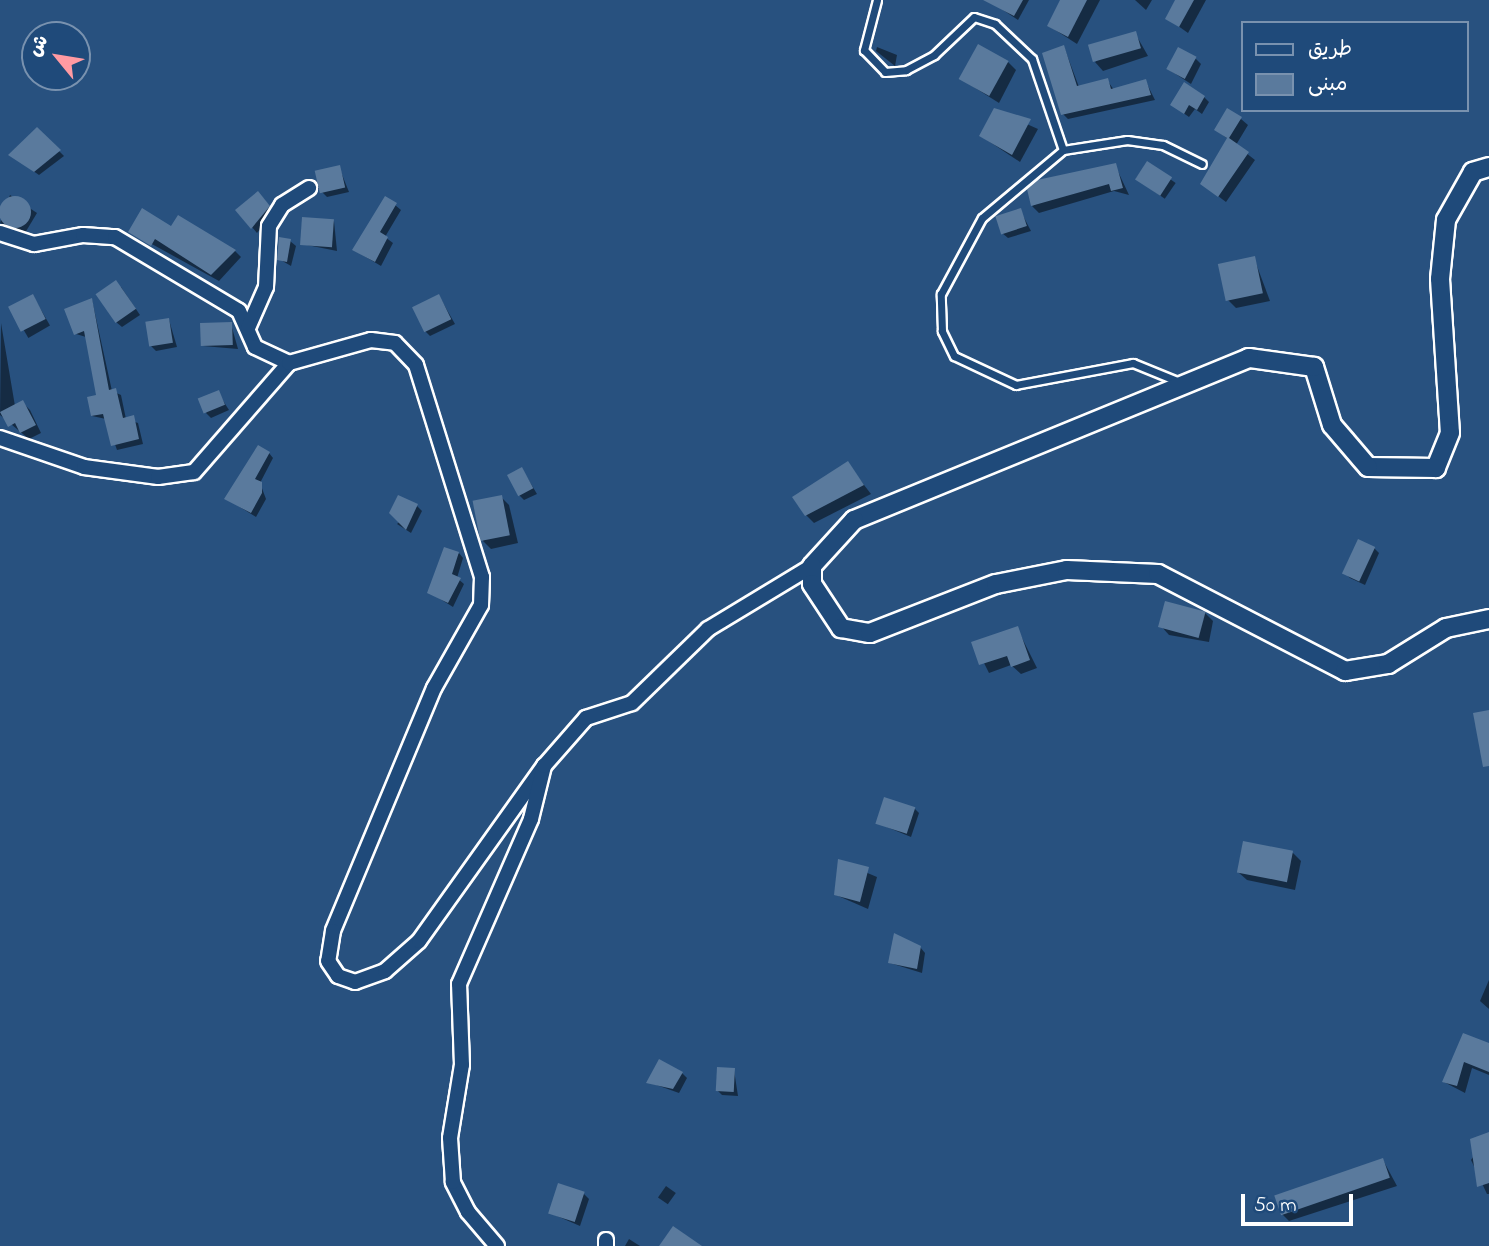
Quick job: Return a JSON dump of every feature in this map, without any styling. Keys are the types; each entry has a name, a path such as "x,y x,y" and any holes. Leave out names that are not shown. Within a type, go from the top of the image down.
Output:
{"street":[{"path":"0,233 34,244 83,235 116,237 239,311 264,356 289,363 371,340 395,343 416,365 482,577 481,605 434,688 333,931 328,961 338,976 355,982 385,971 419,941 544,766 586,718 632,703 708,629 812,566 854,520 1249,358 1314,368 1332,425 1367,467 1436,468 1450,433 1440,279 1447,220 1473,172 1489,167"},
{"path":"248,328 266,287 269,226 282,205 309,188"},
{"path":"0,438 84,467 158,477 194,472 289,363"},
{"path":"812,566 819,604 841,628 870,633 996,584 1067,569 1158,574 1345,671 1388,664 1446,628 1489,619"},
{"path":"497,1246 468,1212 453,1182 450,1138 462,1065 459,984 531,819 544,766"}],"lane":[{"path":"877,0 864,50 885,72 905,71 934,55 974,17 995,24 1032,60 1063,150"},
{"path":"1186,384 1133,363 1016,385 954,356 942,331 941,294 961,247 1006,194 1063,150 1127,140 1163,145 1202,164"}],"building":[{"path":"983,0 1023,0 1014,16"},
{"path":"1060,0 1087,0 1068,37 1047,26"},
{"path":"1175,0 1194,0 1179,27 1165,19"},
{"path":"1136,31 1141,48 1093,62 1088,45"},
{"path":"978,44 1009,61 989,96 959,79"},
{"path":"1064,45 1077,86 1108,78 1111,89 1146,79 1151,95 1061,115 1042,53"},
{"path":"1178,47 1197,57 1185,79 1166,69"},
{"path":"1184,82 1205,96 1197,110 1189,105 1184,114 1170,105"},
{"path":"994,108 1031,119 1012,155 979,136"},
{"path":"1227,108 1242,117 1229,138 1249,152 1218,197 1200,184 1227,138 1214,130"},
{"path":"37,127 61,150 34,172 8,155"},
{"path":"1147,161 1172,177 1160,196 1135,179"},
{"path":"1116,163 1123,188 1111,191 1109,184 1031,206 1027,189 1037,180"},
{"path":"340,165 345,187 320,193 315,171"},
{"path":"258,191 270,206 251,229 235,210"},
{"path":"15,196 26,201 31,212 26,223 15,228 4,223 -1,212 4,201"},
{"path":"385,196 397,203 380,232 388,237 375,262 352,250"},
{"path":"142,208 171,226 178,215 236,250 211,275 155,239 151,246 128,232"},
{"path":"1021,208 1027,226 1001,234 995,216"},
{"path":"302,217 334,219 332,247 300,245"},
{"path":"279,237 291,239 287,262 277,260"},
{"path":"1255,256 1263,293 1226,301 1218,264"},
{"path":"116,280 136,309 116,323 96,294"},
{"path":"33,294 46,319 21,332 8,307"},
{"path":"439,294 451,319 424,332 412,307"},
{"path":"92,298 109,390 116,388 123,418 134,415 139,439 111,446 103,414 91,416 87,397 96,395 84,331 74,335 64,309"},
{"path":"169,318 173,343 149,346 145,322"},
{"path":"232,322 233,345 201,346 200,323"},
{"path":"219,390 225,405 204,413 198,399"},
{"path":"23,400 36,425 20,433 15,423 8,427 0,412"},
{"path":"258,445 270,452 255,479 262,482 262,493 251,513 224,499"},
{"path":"848,461 864,485 805,516 792,497"},
{"path":"522,467 533,488 518,496 507,475"},
{"path":"398,495 418,504 406,530 389,513"},
{"path":"502,495 510,535 480,541 473,501"},
{"path":"1358,539 1375,547 1359,581 1342,573"},
{"path":"444,547 459,552 452,574 461,578 448,603 427,593"},
{"path":"1165,601 1206,612 1199,638 1158,627"},
{"path":"1018,626 1030,660 1011,667 1007,656 979,665 971,642"},
{"path":"1489,710 1489,766 1483,767 1473,713"},
{"path":"884,797 915,807 907,834 875,824"},
{"path":"1243,841 1293,851 1287,882 1237,872"},
{"path":"838,859 869,867 860,902 834,895"},
{"path":"894,933 921,946 917,969 888,963"},
{"path":"1463,1033 1489,1043 1489,1072 1464,1062 1457,1086 1442,1082"},
{"path":"659,1059 683,1072 673,1089 646,1083"},
{"path":"717,1067 735,1068 734,1092 716,1091"},
{"path":"1489,1132 1489,1183 1477,1187 1470,1139"},
{"path":"1383,1158 1390,1178 1281,1215 1274,1195"},
{"path":"558,1183 585,1192 575,1222 548,1213"},
{"path":"673,1226 702,1246 659,1246"}]}
